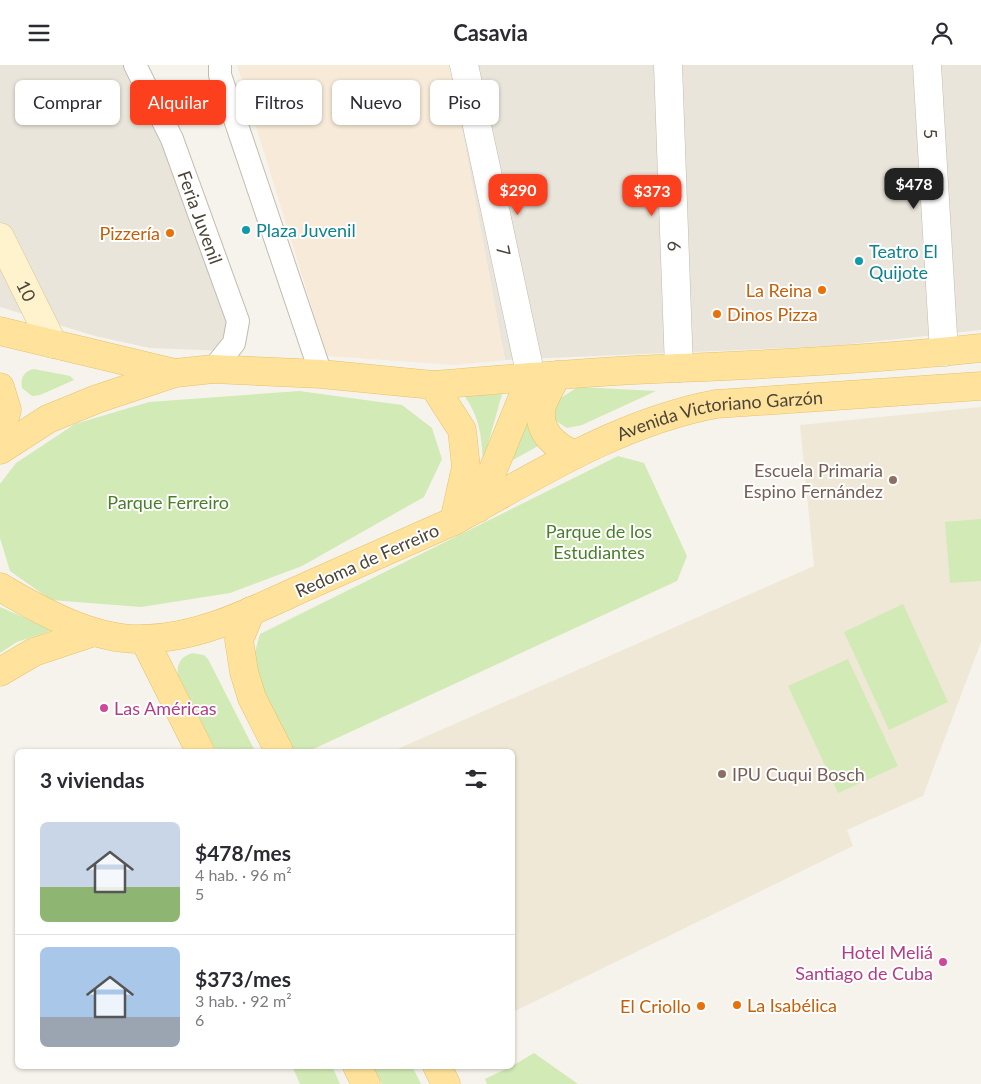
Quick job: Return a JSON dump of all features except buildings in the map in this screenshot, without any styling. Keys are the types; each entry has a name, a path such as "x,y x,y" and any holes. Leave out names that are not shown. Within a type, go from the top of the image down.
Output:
{"main road":[{"name":"10","path":"0,237 53,344"},
{"path":"0,331 175,373"},
{"name":"Avenida Victoriano Garzón","path":"433,385 544,376 730,367 981,348"},
{"path":"0,450 48,419 97,399 175,373 213,369 321,374 433,385"},
{"path":"544,376 541,411 544,432 558,447 573,454"},
{"path":"465,515 544,376"},
{"name":"Redoma de Ferreiro","path":"0,587 34,607 94,632 144,639 198,632 251,611 465,515 466,467 462,430 433,385"},
{"name":"Avenida Victoriano Garzón","path":"465,515 573,454 649,423 696,407 716,404 981,386"},
{"path":"0,387 7,410 0,435"},
{"path":"251,611 239,640 244,672 252,698 278,749"},
{"path":"0,672 34,652 94,632"},
{"path":"144,639 199,749"},
{"path":"358,1069 366,1084"},
{"path":"438,1069 446,1084"}],"street":[{"name":"Feria Juvenil","path":"135,65 172,139 238,321 234,343 213,369"},
{"path":"220,65 220,75 321,374"},
{"name":"7","path":"464,65 544,376"},
{"name":"6","path":"668,65 679,368"},
{"name":"5","path":"927,65 944,352"}],"shaded area":[{"path":"0,65 135,65 141,80 130,80 130,125 159,125 238,321 227,351 150,348 95,336 0,307"},
{"path":"237,65 450,65 453,80 430,80 430,125 461,125 505,360 455,365 327,356 256,125 322,125 322,80 242,80"},
{"path":"450,65 981,65 981,330 832,346 505,360 461,125 499,125 499,80 453,80"},
{"name":"IPU Cuqui Bosch","path":"981,407 981,642 923,796 847,830 853,846 515,1011 515,749 398,749 814,566 800,425"}],"green space":[{"path":"34,369 70,376 74,380 40,395 32,396 22,388 22,381 25,373"},
{"path":"578,387 656,391 582,425 567,428 556,421 553,409 559,399"},
{"name":"Parque Ferreiro","path":"299,391 402,405 432,428 442,459 424,497 302,566 230,593 141,607 51,600 10,571 0,538 0,484 16,463 75,424 149,402"},
{"path":"502,394 483,462 477,419 464,395"},
{"path":"528,413 540,445 511,461"},
{"name":"Parque de los Estudiantes","path":"618,456 644,463 687,556 677,581 313,749 292,749 251,666 260,634"},
{"path":"981,519 981,581 950,583 945,522"},
{"path":"903,604 948,702 889,730 844,632"},
{"path":"0,607 53,630 17,642 0,653"},
{"path":"192,653 204,655 208,659 254,749 215,749 178,675 180,661"},
{"path":"848,659 898,766 838,793 788,686"},
{"path":"534,1053 578,1084 487,1084 485,1079 506,1069 515,1069 515,1064"},
{"path":"293,1069 333,1069 340,1084 300,1084"},
{"path":"374,1069 414,1069 421,1084 382,1084"}],"place":[{"name":"Plaza Juvenil","path":"246,230"},
{"name":"Pizzería","path":"170,233"},
{"name":"Teatro El Quijote","path":"859,261"},
{"name":"La Reina","path":"822,290"},
{"name":"Dinos Pizza","path":"717,314"},
{"name":"Escuela Primaria Espino Fernández","path":"893,480"},
{"name":"Las Américas","path":"104,708"},
{"name":"IPU Cuqui Bosch","path":"722,774"},
{"name":"Hotel Meliá Santiago de Cuba","path":"943,962"},
{"name":"La Isabélica","path":"737,1005"},
{"name":"El Criollo","path":"701,1006"}]}
